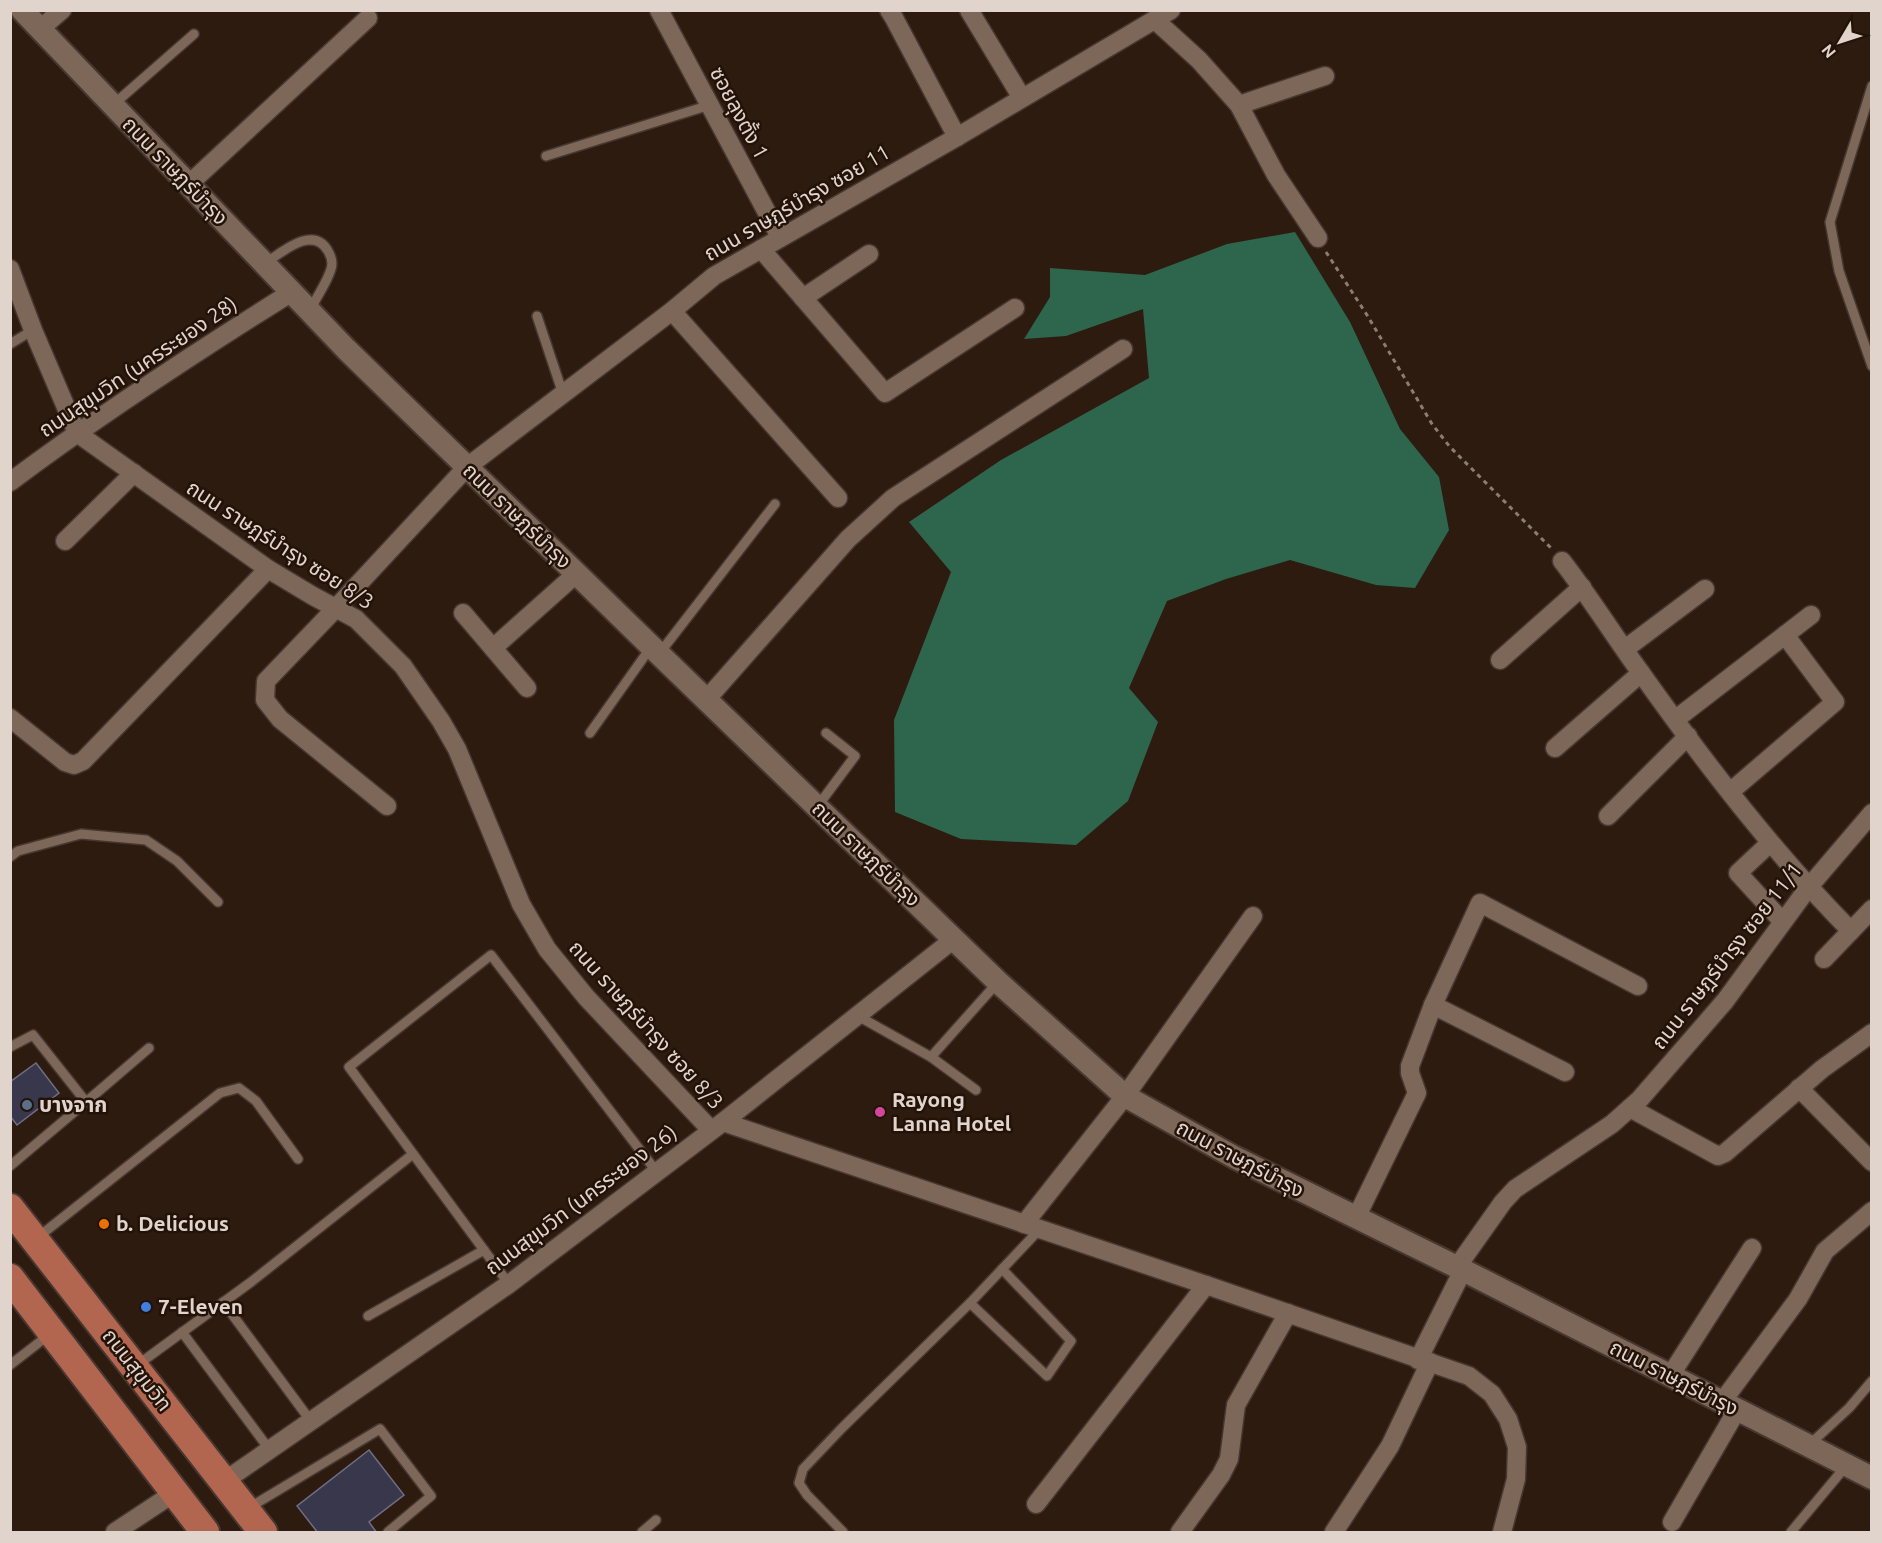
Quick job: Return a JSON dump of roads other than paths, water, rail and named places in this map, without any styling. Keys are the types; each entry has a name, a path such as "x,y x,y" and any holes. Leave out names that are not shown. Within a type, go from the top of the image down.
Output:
{"main road":[{"name":"ถนนสุขุมวิท","path":"10,1208 263,1533"},
{"path":"10,1278 205,1533"}],"street":[{"name":"ถนน ราษฎร์บำรุง","path":"22,10 264,264 467,468 998,981 1125,1096 1234,1157 1872,1478"},
{"path":"40,29 62,10"},
{"name":"ซอยลุงตั้ง 1","path":"659,10 780,237"},
{"path":"889,10 957,137"},
{"path":"969,10 1022,98"},
{"name":"ถนน ราษฎร์บำรุง ซอย 11","path":"387,806 280,719 265,700 266,681 467,468 672,311 714,276 957,137 1171,10"},
{"path":"188,185 368,18"},
{"path":"1155,20 1199,60 1239,105 1276,175 1318,238"},
{"path":"1239,105 1325,76"},
{"path":"761,249 885,393 1015,308"},
{"path":"803,298 869,254"},
{"path":"13,280 77,433"},
{"name":"ถนนสุขุมวิท (นครระยอง 28)","path":"10,482 77,433 218,338 292,292"},
{"path":"672,311 838,498"},
{"path":"706,700 848,539 893,498 1123,349"},
{"name":"ถนน ราษฎร์บำรุง ซอย 8/3","path":"77,433 268,569 356,619 403,666 441,721 457,749 521,904 547,948 586,997 717,1126"},
{"path":"65,541 134,474"},
{"path":"1562,561 1641,673 1730,792 1808,888 1851,931"},
{"path":"10,718 65,762 74,765 83,761 268,569"},
{"path":"493,648 576,574"},
{"path":"1500,660 1582,588"},
{"path":"1625,649 1705,589"},
{"path":"463,613 526,688"},
{"path":"1676,719 1811,615"},
{"path":"1730,792 1835,702 1785,635"},
{"path":"1555,748 1641,673"},
{"path":"1608,816 1688,736"},
{"name":"ถนน ราษฎร์บำรุง ซอย 11/1","path":"1334,1533 1390,1446 1460,1269 1503,1202 1515,1189 1612,1124 1630,1108 1725,1001 1782,921 1872,813"},
{"path":"1770,843 1738,873 1782,921"},
{"path":"1356,1218 1417,1093 1410,1066 1433,1005 1480,903 1638,986"},
{"path":"1824,959 1872,909"},
{"path":"1032,1227 1253,916"},
{"name":"ถนนสุขุมวิท (นครระยอง 26)","path":"223,1482 509,1284 717,1126 954,939"},
{"path":"1433,1005 1565,1072"},
{"path":"1630,1108 1718,1156 1725,1153 1822,1069 1872,1033"},
{"path":"1799,1088 1872,1162"},
{"path":"717,1126 1032,1227 1469,1376 1492,1394 1508,1419 1517,1447 1515,1479 1502,1533"},
{"path":"1671,1522 1730,1406 1826,1251 1872,1211"},
{"path":"1670,1376 1752,1248"},
{"path":"1036,1504 1206,1285"},
{"path":"1180,1533 1221,1475 1229,1459 1236,1406 1288,1313"},
{"path":"115,1533 174,1493"}],"lane":[{"path":"112,106 194,34"},
{"path":"1871,362 1839,271 1830,222 1872,86"},
{"path":"546,156 710,105"},
{"path":"264,264 302,240 313,239 321,242 331,257 332,267 310,310"},
{"path":"537,316 563,394"},
{"path":"10,344 33,330"},
{"path":"590,733 775,504"},
{"path":"817,807 855,756 826,733"},
{"path":"10,857 18,850 81,834 146,840 177,861 218,902"},
{"path":"509,1284 349,1067 491,955 656,1171"},
{"path":"931,1057 998,981"},
{"path":"858,1016 931,1057 976,1090"},
{"path":"10,1047 33,1035 86,1102"},
{"path":"10,1166 149,1048"},
{"path":"35,1240 220,1093 239,1088 256,1101 298,1159"},
{"path":"134,1367 223,1302 413,1154"},
{"path":"843,1533 807,1495 799,1483 803,1469 970,1303 1002,1269 1032,1227"},
{"path":"368,1316 483,1250"},
{"path":"970,1303 1047,1376 1071,1341 1002,1269"},
{"path":"223,1302 310,1420"},
{"path":"10,1365 52,1332"},
{"path":"182,1332 269,1449"},
{"path":"1808,1446 1849,1408 1872,1381"},
{"path":"245,1510 380,1429 431,1496 388,1533"},
{"path":"1791,1533 1845,1466"},
{"path":"642,1533 656,1520"}],"place":[{"name":"บางจาก","path":"27,1105"},
{"name":"Rayong Lanna Hotel","path":"880,1112"},
{"name":"b. Delicious","path":"104,1224"},
{"name":"7-Eleven","path":"146,1307"}]}
